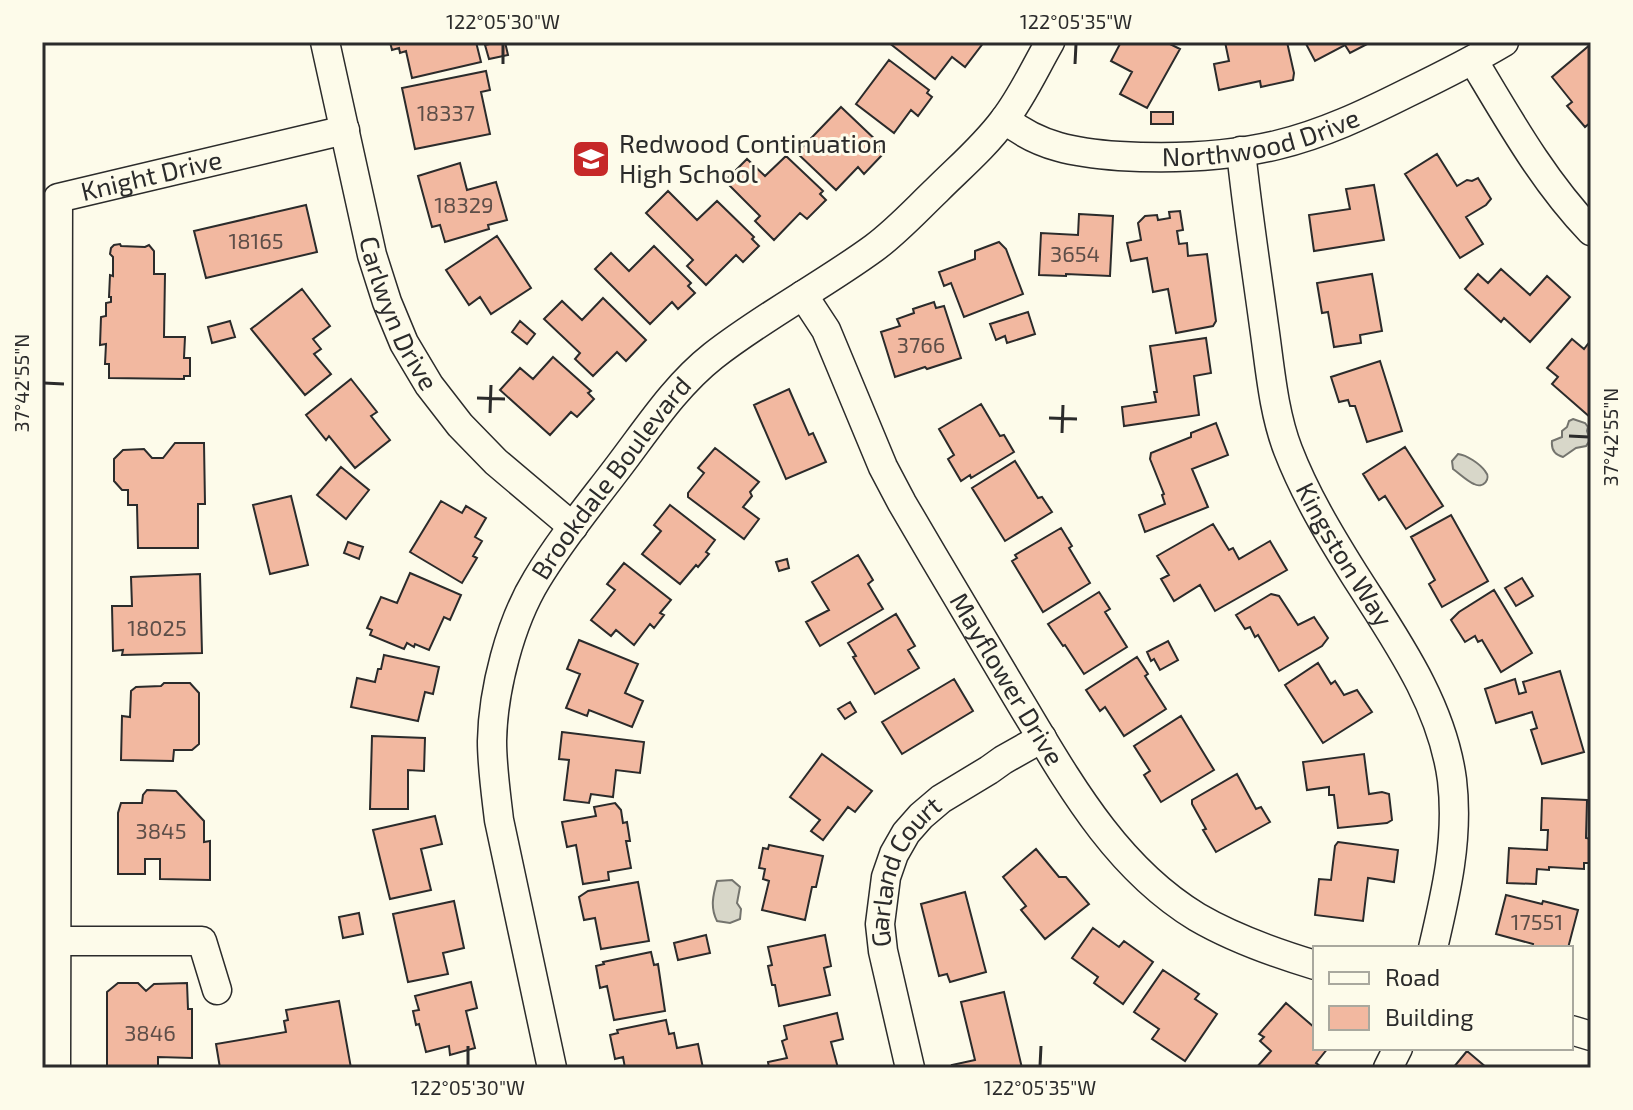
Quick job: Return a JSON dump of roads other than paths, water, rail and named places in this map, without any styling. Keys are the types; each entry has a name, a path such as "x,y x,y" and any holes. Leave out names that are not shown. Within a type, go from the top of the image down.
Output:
{"street":[{"name":"Carlwyn Drive","path":"325,42 372,255 404,343 429,385 460,425 496,462 573,527"},
{"name":"Brookdale Boulevard","path":"552,1068 499,820 492,739 497,695 507,652 535,581 683,384 713,357 850,265 903,224 970,159 1005,119 1050,42"},
{"name":"Northwood Drive","path":"1005,119 1018,130 1042,142 1097,154 1156,157 1241,151 1276,145 1341,125 1504,42"},
{"path":"1473,60 1545,177 1591,231"},
{"name":"Knight Drive","path":"56,1068 58,198 345,130"},
{"name":"Kingston Way","path":"1241,151 1270,367 1278,417 1287,447 1314,507 1410,665 1447,753 1452,781 1453,846 1433,946"},
{"name":"Mayflower Drive","path":"803,295 826,330 883,467 902,503 1042,738 1118,850 1142,874 1196,916 1234,935 1313,964"},
{"name":"Garland Court","path":"910,1068 883,951 880,924 886,877 894,854 914,825 941,799 1042,738"},
{"path":"55,941 202,941 217,990"},
{"path":"1388,1068 1397,1050"}],"place":[{"name":"Redwood Continuation High School","path":"591,159"}]}
